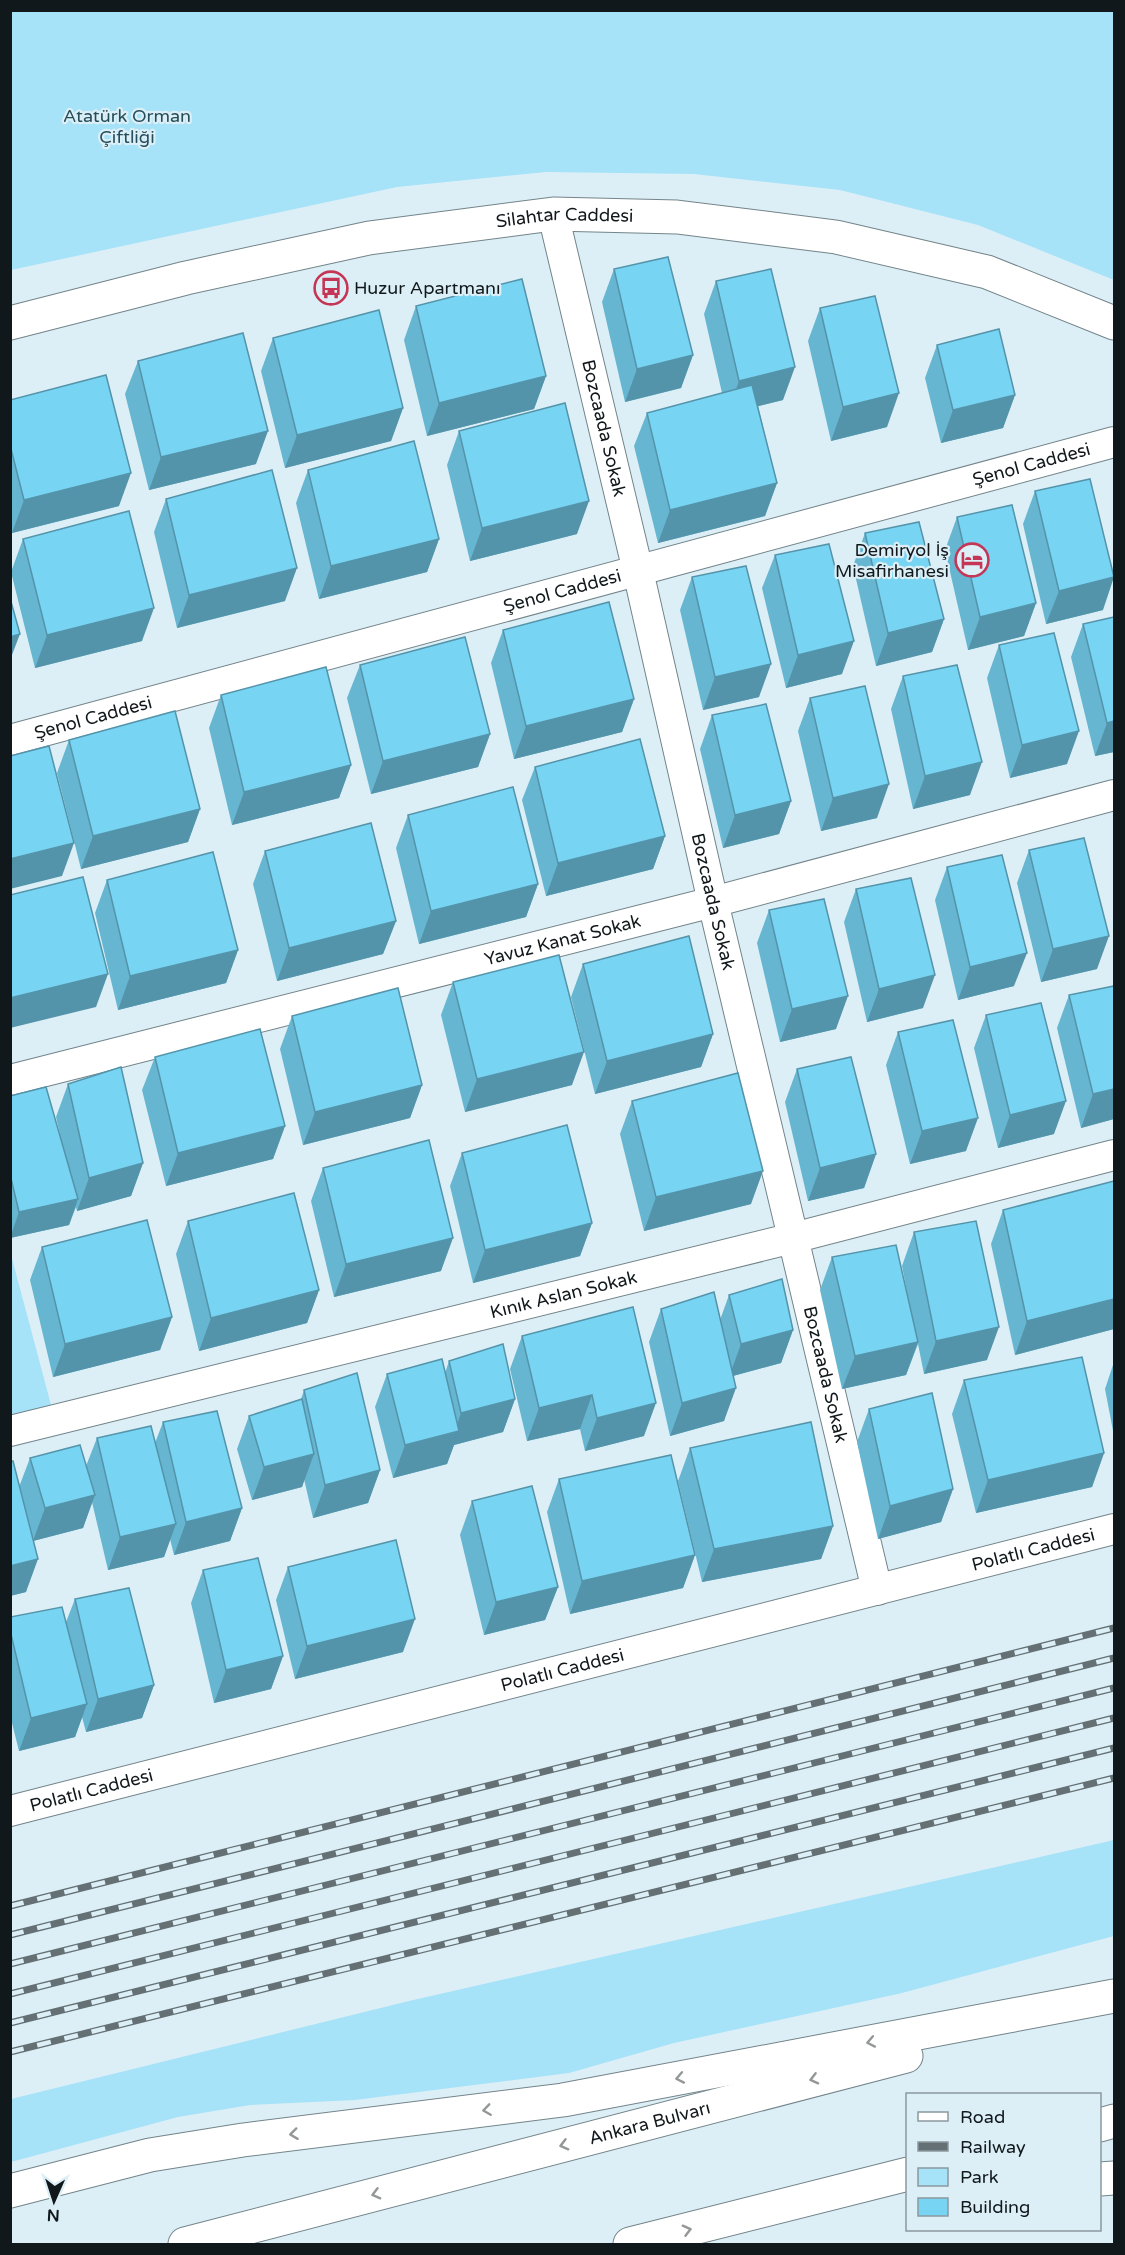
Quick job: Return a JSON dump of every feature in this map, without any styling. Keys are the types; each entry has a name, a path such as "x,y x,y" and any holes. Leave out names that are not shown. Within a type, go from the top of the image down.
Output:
{"main road":[{"name":"Silahtar Caddesi","path":"10,323 186,278 369,238 553,214 677,217 836,237 987,272 1114,323"},
{"path":"10,2191 150,2155 243,2140 563,2100 1114,1996"},
{"name":"Ankara Bulvarı","path":"185,2244 1114,2002"},
{"path":"630,2244 906,2174"},
{"path":"713,2244 827,2194 906,2190"}],"street":[{"name":"Bozcaada Sokak","path":"553,214 638,571 712,902 877,1590"},
{"name":"Şenol Caddesi","path":"10,740 1114,442"},
{"name":"Yavuz Kanat Sokak","path":"10,1080 712,902 1114,795"},
{"name":"Kınık Aslan Sokak","path":"10,1431 793,1238 1114,1155"},
{"name":"Polatlı Caddesi","path":"10,1811 1114,1529"}],"green space":[{"name":"Atatürk Orman Çiftliği","path":"10,11 1114,11 1114,280 978,225 840,190 694,174 546,172 397,187 11,270"},
{"path":"10,1251 55,1420 10,1431"},
{"path":"1114,1840 1114,1936 902,1993 674,2043 569,2073 355,2100 250,2105 178,2117 11,2162 11,2099 409,2001"}],"building":[{"path":"668,257 693,355 637,369 614,269"},
{"path":"771,269 795,367 739,381 716,281"},
{"path":"522,279 546,376 439,403 416,306"},
{"path":"875,296 899,393 843,407 820,308"},
{"path":"379,310 403,408 297,435 273,338"},
{"path":"999,329 1015,395 953,410 937,345"},
{"path":"243,333 268,431 161,457 138,361"},
{"path":"106,375 131,473 24,500 10,445 10,400"},
{"path":"752,385 777,483 670,510 647,413"},
{"path":"565,403 589,501 482,528 459,431"},
{"path":"414,441 439,539 331,566 308,470"},
{"path":"272,470 297,568 189,595 166,499"},
{"path":"1090,479 1114,577 1059,591 1035,491"},
{"path":"1012,505 1036,603 980,617 957,517"},
{"path":"129,511 154,608 47,635 23,539"},
{"path":"919,522 944,619 888,633 865,533"},
{"path":"829,544 854,641 798,655 775,555"},
{"path":"746,566 771,664 715,677 692,577"},
{"path":"10,598 20,634 10,637"},
{"path":"609,602 634,699 526,726 503,630"},
{"path":"1114,617 1114,721 1107,723 1083,624"},
{"path":"1054,633 1079,731 1022,745 999,645"},
{"path":"465,637 490,734 383,761 360,665"},
{"path":"957,665 982,762 925,776 903,676"},
{"path":"326,667 351,765 244,792 221,695"},
{"path":"865,686 889,784 833,798 810,698"},
{"path":"766,704 791,801 735,815 712,715"},
{"path":"175,711 200,809 93,836 69,740"},
{"path":"640,739 665,836 558,863 535,767"},
{"path":"49,746 74,843 10,859 10,756"},
{"path":"513,787 538,884 431,911 408,815"},
{"path":"371,823 396,921 289,948 265,851"},
{"path":"1084,838 1109,936 1053,949 1029,850"},
{"path":"213,852 238,950 130,976 107,880"},
{"path":"1002,855 1027,953 970,967 947,867"},
{"path":"83,877 108,974 10,998 10,895"},
{"path":"911,878 935,975 879,989 856,889"},
{"path":"824,899 848,996 792,1009 769,910"},
{"path":"689,936 713,1034 607,1061 583,964"},
{"path":"559,955 584,1052 477,1079 453,982"},
{"path":"1114,986 1114,1089 1093,1094 1069,995"},
{"path":"398,988 422,1085 315,1112 292,1016"},
{"path":"1041,1003 1066,1101 1010,1115 986,1015"},
{"path":"953,1020 978,1118 922,1131 898,1032"},
{"path":"260,1029 285,1126 178,1153 155,1057"},
{"path":"851,1057 876,1154 820,1168 797,1069"},
{"path":"121,1067 143,1163 89,1178 68,1084"},
{"path":"738,1073 763,1171 656,1197 632,1101"},
{"path":"46,1087 78,1199 19,1212 10,1174 10,1096"},
{"path":"567,1125 592,1223 485,1250 462,1153"},
{"path":"429,1140 453,1238 346,1264 323,1168"},
{"path":"1114,1181 1114,1299 1027,1321 1003,1210"},
{"path":"294,1193 319,1290 211,1318 188,1221"},
{"path":"147,1220 172,1317 65,1344 42,1247"},
{"path":"976,1221 999,1327 936,1341 914,1232"},
{"path":"896,1245 918,1342 855,1356 832,1257"},
{"path":"782,1279 793,1330 741,1344 729,1295"},
{"path":"714,1292 736,1388 682,1403 661,1309"},
{"path":"633,1307 656,1403 597,1418 592,1395 539,1408 522,1336"},
{"path":"503,1344 515,1399 461,1413 449,1361"},
{"path":"1082,1357 1104,1453 988,1480 964,1380"},
{"path":"442,1359 459,1431 405,1445 387,1374"},
{"path":"357,1373 380,1470 325,1485 304,1390"},
{"path":"932,1393 953,1489 890,1506 869,1409"},
{"path":"302,1399 314,1454 264,1467 249,1416"},
{"path":"217,1411 242,1508 186,1522 163,1422"},
{"path":"811,1422 833,1526 714,1549 690,1448"},
{"path":"151,1426 176,1524 120,1537 97,1438"},
{"path":"80,1445 95,1495 45,1508 30,1458"},
{"path":"671,1455 695,1555 582,1581 559,1479"},
{"path":"13,1461 38,1559 10,1566 10,1462"},
{"path":"532,1486 558,1587 496,1602 472,1501"},
{"path":"396,1540 415,1619 307,1646 288,1567"},
{"path":"258,1558 283,1656 226,1670 203,1570"},
{"path":"129,1588 154,1685 98,1699 75,1599"},
{"path":"62,1607 87,1704 31,1718 10,1630 10,1617"}],"railway":[{"path":"10,1906 1114,1628"},
{"path":"10,1935 1114,1658"},
{"path":"10,1964 1114,1688"},
{"path":"10,1994 1114,1718"},
{"path":"10,2023 1114,1748"},
{"path":"10,2052 1114,1778"}],"place":[{"name":"Huzur Apartmanı","path":"331,288"},
{"name":"Demiryol İş Misafirhanesi","path":"972,560"}]}
